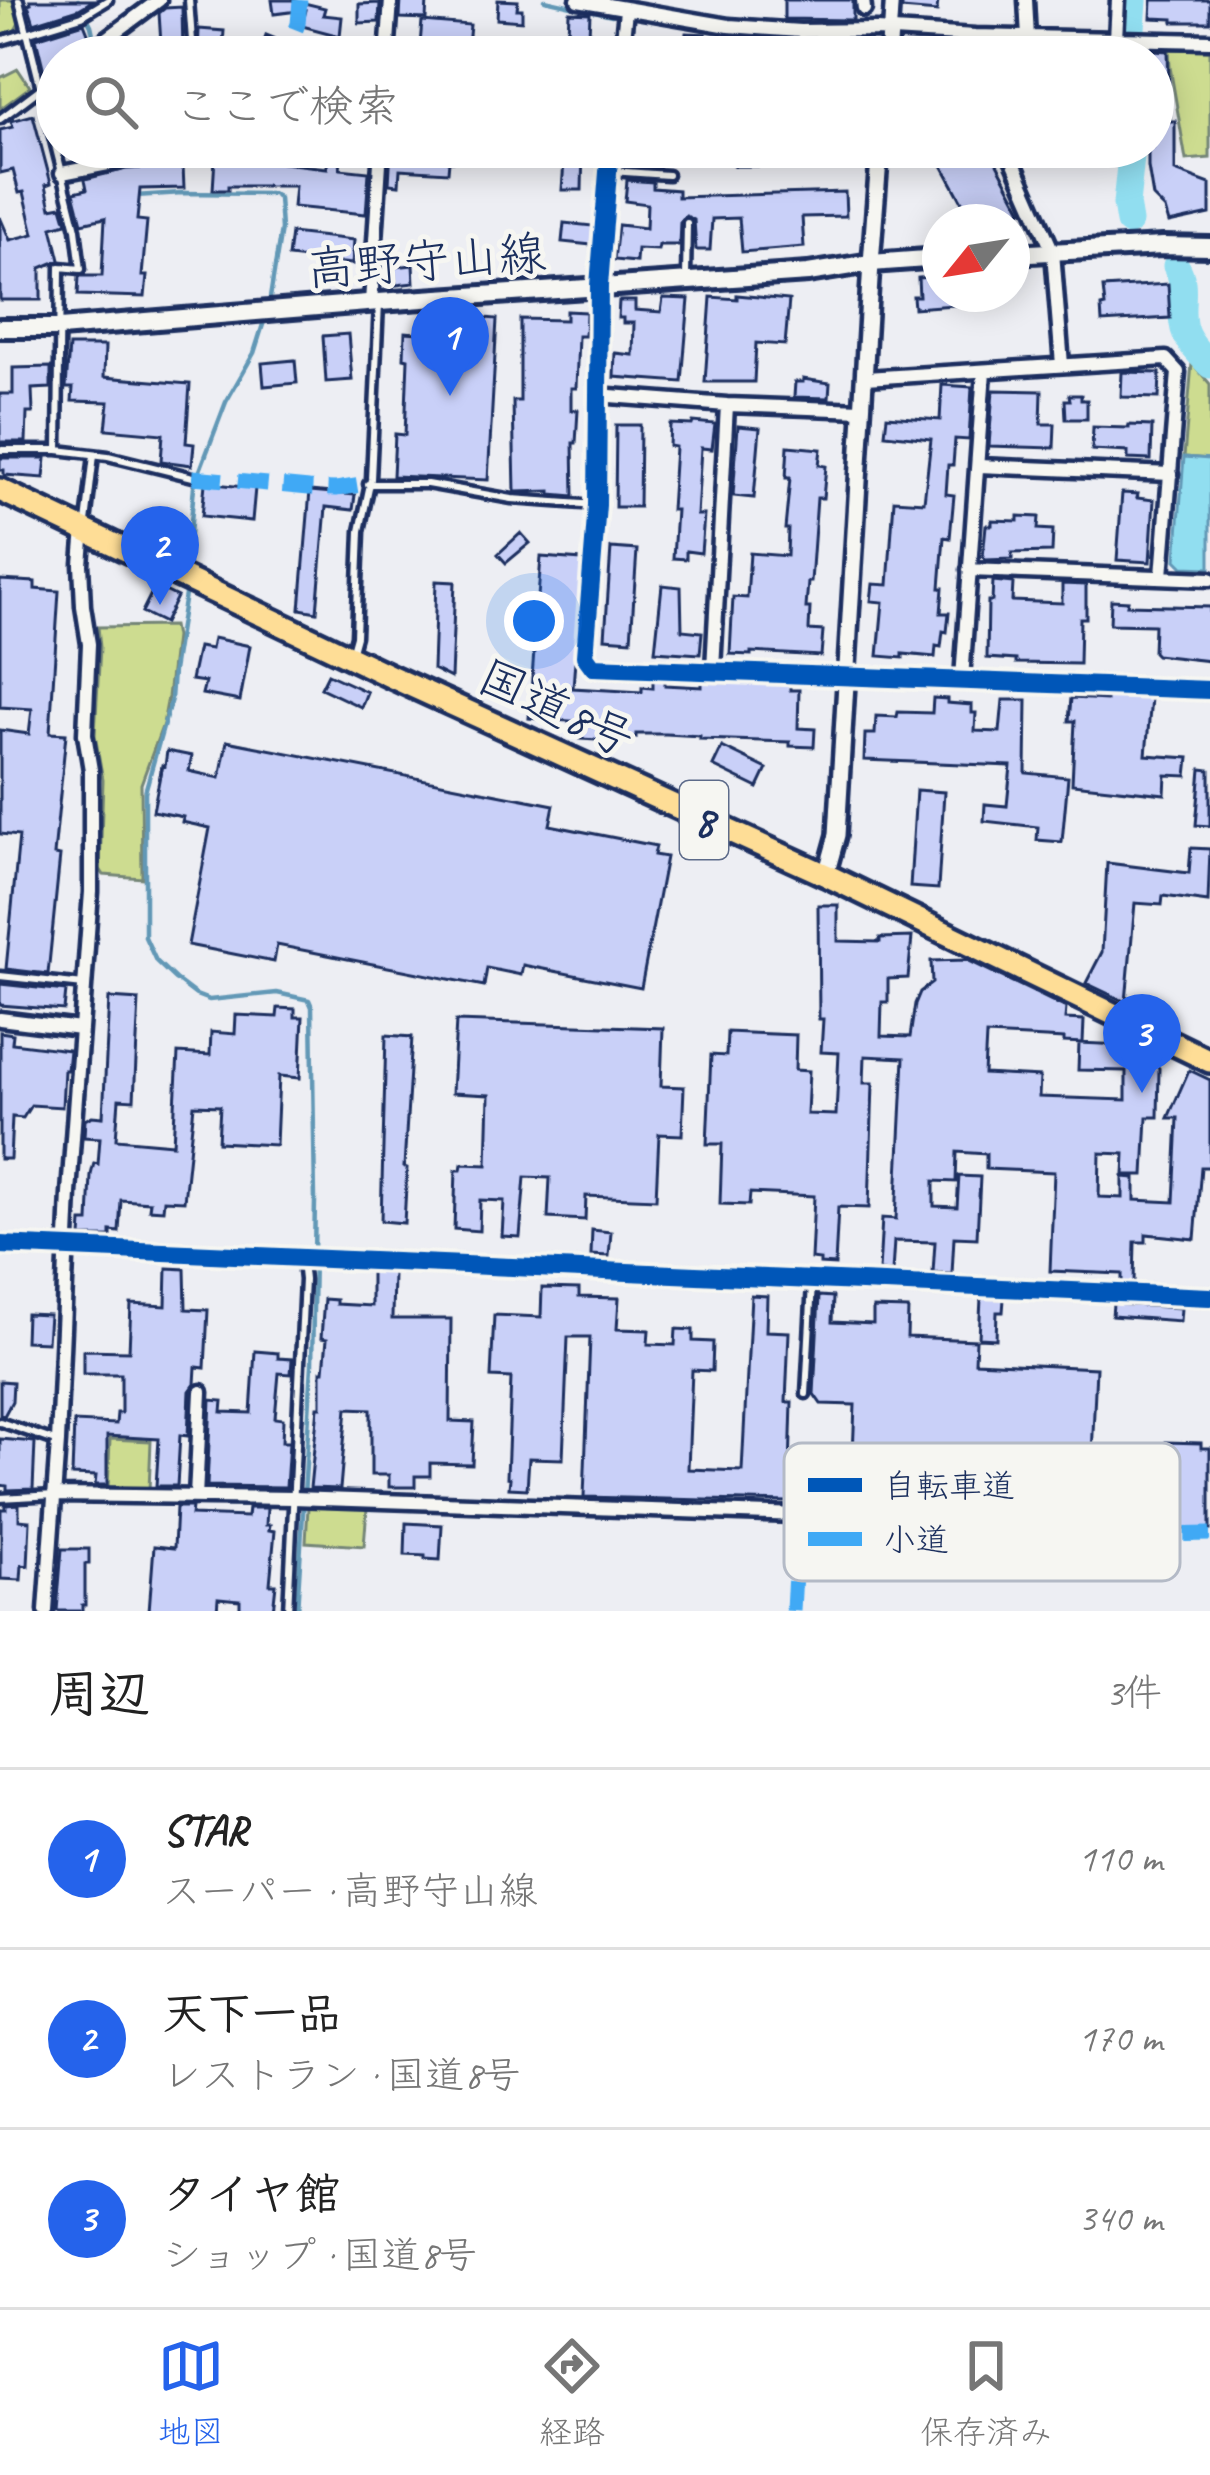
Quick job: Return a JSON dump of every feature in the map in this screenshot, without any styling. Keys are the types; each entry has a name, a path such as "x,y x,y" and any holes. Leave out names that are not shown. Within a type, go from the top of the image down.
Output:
{"highway":[{"name":"国道8号","path":"0,490 826,875 1210,1061"}],"main road":[{"path":"1030,253 1210,247"},
{"name":"高野守山線","path":"0,328 60,328 808,273 922,259"}],"street":[{"path":"111,36 159,0"},
{"path":"388,36 391,0"},
{"path":"578,0 729,26 975,36"},
{"path":"890,36 892,0"},
{"path":"1026,0 1028,36"},
{"path":"1118,0 1126,36"},
{"path":"627,36 635,7"},
{"path":"1174,41 1210,41"},
{"path":"62,173 85,168"},
{"path":"375,302 380,168"},
{"path":"608,168 599,286 597,505 585,656 593,667 1210,690"},
{"path":"826,875 837,835 878,168"},
{"path":"1016,168 1053,252 1062,364"},
{"path":"866,378 1166,359 1178,372 1162,576"},
{"path":"962,679 984,371"},
{"path":"596,394 862,410"},
{"path":"713,669 727,405"},
{"path":"979,466 1172,474"},
{"path":"46,1611 91,892 91,770 85,734 89,644 81,564 84,530"},
{"path":"969,570 1210,579"},
{"path":"0,1019 80,1030"},
{"path":"0,1245 1210,1297"},
{"path":"196,1497 200,1392"},
{"path":"55,1495 784,1514"}],"lane":[{"path":"19,0 36,73"},
{"path":"0,41 86,14 108,0"},
{"path":"189,0 192,36"},
{"path":"0,119 36,92"},
{"path":"58,450 60,267 81,269 61,168"},
{"path":"608,171 668,175"},
{"path":"686,280 687,223"},
{"path":"350,657 356,636 360,531 371,478 375,302"},
{"path":"0,450 94,455 193,477"},
{"path":"84,530 94,455"},
{"path":"368,484 428,484 512,500 597,505"},
{"path":"0,976 84,985"},
{"path":"288,1611 300,1498 304,1257"},
{"path":"806,1394 812,1280"},
{"path":"0,1422 58,1442"},
{"path":"0,1498 55,1495"}],"green space":[{"path":"0,0 14,0 19,23 14,32 0,36"},
{"path":"1174,49 1210,50 1210,158 1186,160 1174,90"},
{"path":"18,69 30,87 0,109 0,78"},
{"path":"1192,363 1210,384 1210,459 1184,457"},
{"path":"173,626 163,724 141,784 142,878 104,875 100,869 103,780 95,735 98,627"},
{"path":"110,1439 151,1441 149,1490 108,1489"},
{"path":"308,1507 367,1508 364,1546 306,1542"}],"water":[{"path":"1184,457 1210,459 1210,568 1183,567 1176,560"}],"building":[{"path":"30,0 94,0 34,23"},
{"path":"272,0 325,8 323,15 342,17 340,36 302,26 306,10 274,14"},
{"path":"401,0 427,0 426,19 400,18"},
{"path":"498,0 518,1 522,21 497,19"},
{"path":"784,0 853,0 853,20 784,19"},
{"path":"902,0 938,0 937,12 902,9"},
{"path":"1152,0 1210,0 1210,22 1151,18"},
{"path":"380,3 379,22 359,23 359,4"},
{"path":"182,7 183,36 160,36 159,13"},
{"path":"569,12 590,13 589,36 568,36"},
{"path":"422,21 470,25 469,36 421,36"},
{"path":"84,23 89,36 42,36"},
{"path":"199,29 224,31 224,36 199,36"},
{"path":"33,115 36,168 47,168 51,208 62,206 67,223 52,227 60,260 41,268 41,300 0,300 0,217 10,240 34,234 13,170 0,173 0,130 13,127 11,121"},
{"path":"1175,121 1175,171 1210,184 1210,214 1169,223 1165,209 1153,197 1148,168 1174,168"},
{"path":"183,168 184,188 140,189 137,220 147,221 145,297 78,295 79,276 102,276 105,218 82,223 74,192 87,189 85,179 126,169"},
{"path":"214,168 369,172 366,214 293,207 295,186 213,190"},
{"path":"390,168 448,168 448,172 400,169 399,185 389,184"},
{"path":"564,168 583,168 582,190 562,190"},
{"path":"944,168 999,168 1019,204 963,204"},
{"path":"627,180 678,190 678,197 845,192 846,216 802,217 804,247 742,252 739,218 712,219 710,250 696,250 694,220 686,216 680,222 679,245 637,249 636,262 614,260 618,225 646,228 647,204 625,201"},
{"path":"564,223 593,226 592,245 562,242"},
{"path":"291,233 354,240 352,264 288,257"},
{"path":"413,265 414,283 396,285 394,267"},
{"path":"918,278 922,278 922,307 914,308 913,296 919,296"},
{"path":"1168,284 1170,318 1102,322 1103,288"},
{"path":"737,295 789,300 785,345 756,343 754,382 705,382 711,297 737,299"},
{"path":"663,298 689,299 682,382 614,377 615,353 633,355 634,323 618,318 619,301 635,301 635,310 661,312"},
{"path":"566,311 586,312 585,336 578,336 576,388 571,388 571,410 578,410 574,496 515,492 513,401 520,401 520,319 566,320"},
{"path":"463,316 497,319 488,480 393,476 395,434 405,435 405,332 462,336"},
{"path":"348,334 352,380 326,382 323,336"},
{"path":"69,346 105,346 104,377 190,384 186,443 194,444 192,465 161,461 163,434 106,429 109,402 72,401 73,388 66,388"},
{"path":"295,360 297,383 264,386 262,363"},
{"path":"51,367 51,388 32,389 33,413 27,413 26,442 0,442 0,394 13,394 13,368"},
{"path":"1122,372 1160,373 1159,398 1121,397"},
{"path":"795,382 830,383 829,398 794,397"},
{"path":"942,385 972,387 969,440 955,439 953,465 948,465 946,494 954,495 950,538 944,537 940,588 941,613 949,613 947,632 943,631 935,657 878,656 883,602 871,601 873,584 888,585 894,500 924,502 931,439 885,434 887,416 940,420"},
{"path":"993,390 1042,391 1041,424 1055,424 1054,448 989,446"},
{"path":"1069,395 1087,400 1087,419 1066,419"},
{"path":"670,424 715,424 712,449 701,448 697,515 704,515 701,553 686,551 686,559 673,558 675,447 669,446"},
{"path":"616,425 640,425 639,507 615,507"},
{"path":"738,426 760,428 754,498 733,496"},
{"path":"1152,426 1151,460 1128,459 1128,452 1092,450 1093,427"},
{"path":"788,446 821,449 819,465 826,466 823,498 817,498 806,608 810,608 809,630 823,631 821,656 730,654 733,597 747,598 750,553 787,556"},
{"path":"0,458 46,458 44,478 4,475"},
{"path":"205,483 255,488 252,521 202,516"},
{"path":"310,491 355,495 353,510 326,507 317,612 300,609"},
{"path":"1122,493 1154,500 1150,562 1117,560"},
{"path":"1018,516 1039,517 1038,529 1053,530 1052,552 1012,553 1012,559 985,560 986,525 992,525 992,520 1018,521"},
{"path":"521,533 530,543 506,563 498,554"},
{"path":"611,548 637,550 631,640 605,638"},
{"path":"541,557 582,560 573,688 642,692 642,687 653,688 653,680 702,687 702,682 790,685 790,690 799,690 798,728 815,729 814,747 666,734 581,739 582,722 529,718"},
{"path":"0,580 35,582 35,589 59,591 50,733 66,734 48,974 6,969 19,836 0,834 0,730 29,734 32,709 0,707"},
{"path":"436,581 455,582 451,678 433,669"},
{"path":"993,581 1013,583 1012,601 1062,603 1062,584 1086,585 1079,664 987,658"},
{"path":"662,585 681,587 682,630 702,632 700,654 655,651"},
{"path":"155,586 177,597 164,623 142,612"},
{"path":"1111,600 1128,601 1127,605 1210,607 1210,661 1156,655 1154,625 1110,624"},
{"path":"213,638 250,646 240,701 202,694 205,682 191,680 198,647 211,649"},
{"path":"328,674 367,692 361,707 321,688"},
{"path":"933,698 972,705 975,731 1000,732 1003,700 1027,700 1026,773 1068,777 1062,842 1037,840 1038,827 984,821 985,804 1007,806 1011,766 864,760 865,734 875,734 876,716 932,713"},
{"path":"1071,698 1151,698 1146,755 1189,758 1187,776 1166,775 1165,794 1072,784 1075,721 1069,721"},
{"path":"227,741 554,805 550,825 656,846 654,855 666,857 641,988 523,965 521,975 487,968 484,986 277,945 274,962 188,945 210,828 153,811 167,751 192,756 189,771 220,778"},
{"path":"722,747 767,769 758,788 713,766"},
{"path":"1201,769 1210,770 1210,826 1196,825"},
{"path":"916,790 944,792 938,889 910,887"},
{"path":"1191,848 1210,849 1208,902 1163,896 1162,905 1135,903 1126,1002 1086,983 1102,952 1107,863 1189,873"},
{"path":"818,905 838,905 838,941 912,937 908,978 888,979 881,1036 910,1037 915,1004 920,992 932,983 931,961 967,960 1066,1008 1065,1019 1084,1020 1083,1043 986,1035 984,1074 1040,1077 1039,1097 1126,1100 1126,1071 1078,1070 1079,1043 1124,1045 1124,1054 1145,1054 1159,1068 1158,1117 1147,1117 1144,1175 1124,1175 1125,1154 1100,1153 1099,1197 1123,1198 1123,1177 1135,1178 1135,1200 1174,1202 1178,1118 1168,1118 1189,1070 1210,1080 1210,1167 1201,1167 1195,1239 1146,1234 1146,1242 1135,1242 1134,1283 1122,1283 1122,1274 1050,1271 1054,1172 986,1169 986,1154 957,1152 956,1182 934,1181 934,1206 957,1207 959,1176 980,1177 977,1238 954,1237 952,1274 933,1273 935,1242 894,1241 892,1272 879,1271 882,1218 896,1219 904,1058 865,1056 864,1083 873,1083 869,1208 838,1207 835,1265 811,1259 814,1196 750,1193 749,1205 720,1204 722,1144 707,1144 711,1055 726,1056 727,1032 796,1035 795,1070 809,1071 807,1114 836,1115 839,1053 821,1052"},
{"path":"0,984 66,991 64,1010 0,1005"},
{"path":"109,998 139,1000 134,1100 119,1099 116,1139 173,1144 178,1053 210,1055 211,1032 235,1034 236,1015 277,1017 278,1008 295,1009 295,1017 303,1017 300,1078 279,1076 276,1145 218,1142 220,1106 194,1105 184,1201 164,1200 163,1210 149,1209 150,1202 121,1200 119,1232 111,1231 111,1237 81,1237 82,1222 89,1222 91,1175 94,1163 98,1164 100,1138 84,1137 85,1120 103,1117"},
{"path":"456,1021 663,1028 661,1086 684,1087 682,1135 659,1134 656,1199 586,1196 585,1220 548,1218 550,1178 525,1177 520,1237 502,1236 504,1201 480,1200 479,1231 454,1229 456,1170 462,1164 487,1165 489,1095 452,1093"},
{"path":"0,1032 13,1034 12,1043 69,1050 62,1107 31,1105 23,1118 12,1117 10,1159 0,1159"},
{"path":"386,1035 412,1037 404,1223 381,1221"},
{"path":"592,1230 611,1232 609,1256 591,1255"},
{"path":"167,1268 185,1269 186,1309 208,1310 205,1368 196,1367 190,1391 188,1436 180,1435 177,1486 156,1486 159,1439 107,1436 107,1485 95,1485 96,1476 72,1475 74,1422 116,1424 117,1413 121,1413 121,1374 83,1374 83,1350 129,1351 131,1304 166,1306"},
{"path":"371,1272 393,1272 392,1319 451,1319 450,1421 474,1422 472,1464 430,1463 430,1476 415,1476 415,1487 389,1487 389,1475 371,1475 371,1409 347,1408 340,1489 310,1488 327,1339 321,1338 324,1299 371,1306"},
{"path":"542,1288 579,1289 579,1297 619,1298 617,1329 649,1330 648,1344 675,1345 676,1329 693,1330 693,1341 713,1342 712,1371 692,1370 688,1469 742,1471 751,1295 767,1296 766,1331 789,1332 786,1402 792,1402 791,1443 784,1443 784,1502 584,1497 590,1337 568,1337 563,1459 529,1458 527,1489 509,1488 511,1378 491,1377 494,1315 541,1317"},
{"path":"819,1296 833,1297 832,1322 873,1324 873,1308 908,1309 907,1337 976,1340 975,1362 1096,1368 1093,1443 853,1443 855,1405 821,1404 814,1394"},
{"path":"981,1298 1004,1299 1003,1312 997,1312 996,1339 979,1338"},
{"path":"1113,1304 1181,1308 1180,1321 1112,1316"},
{"path":"26,1314 49,1315 47,1342 25,1341"},
{"path":"255,1351 292,1359 291,1374 279,1373 275,1418 283,1419 282,1442 289,1442 286,1487 207,1486 211,1400 223,1401 222,1412 251,1413"},
{"path":"0,1381 13,1382 12,1401 4,1416 0,1415"},
{"path":"0,1439 35,1442 33,1489 7,1490 0,1485"},
{"path":"1166,1442 1201,1443 1201,1448 1210,1448 1210,1530 1180,1529 1180,1443"},
{"path":"19,1504 19,1520 30,1521 28,1566 22,1565 21,1580 1,1579 1,1509"},
{"path":"176,1507 192,1507 191,1515 247,1517 248,1508 267,1508 266,1525 275,1531 270,1584 276,1584 273,1611 240,1611 240,1600 218,1598 217,1611 149,1611 154,1546 174,1548"},
{"path":"406,1523 442,1525 440,1560 405,1555"},
{"path":"62,1549 89,1549 82,1611 57,1611"}],"waterway":[{"path":"78,0 93,36"},
{"path":"545,0 612,15"},
{"path":"1131,36 1134,0"},
{"path":"113,168 114,177"},
{"path":"1129,222 1130,168"},
{"path":"135,196 273,194 279,198 281,229 269,304"},
{"path":"1176,266 1182,280 1184,330 1210,365"},
{"path":"187,570 194,486 226,402 254,353 266,315"},
{"path":"186,588 171,699 145,792 145,937 156,961 196,995 209,1000 277,993 309,1000 312,1007 312,1365 297,1611"}],"marked path":[{"path":"293,36 300,0"},
{"path":"193,477 309,488 368,484"},
{"path":"1180,1535 1210,1534"},
{"path":"793,1611 795,1581"}],"cycle path":[{"path":"608,168 599,286 597,505 585,656 593,667 1210,690"},
{"path":"0,1245 1210,1297"}],"place":[{"name":"STAR","path":"450,396"},
{"name":"天下一品","path":"160,605"},
{"name":"タイヤ館","path":"1142,1093"}]}
